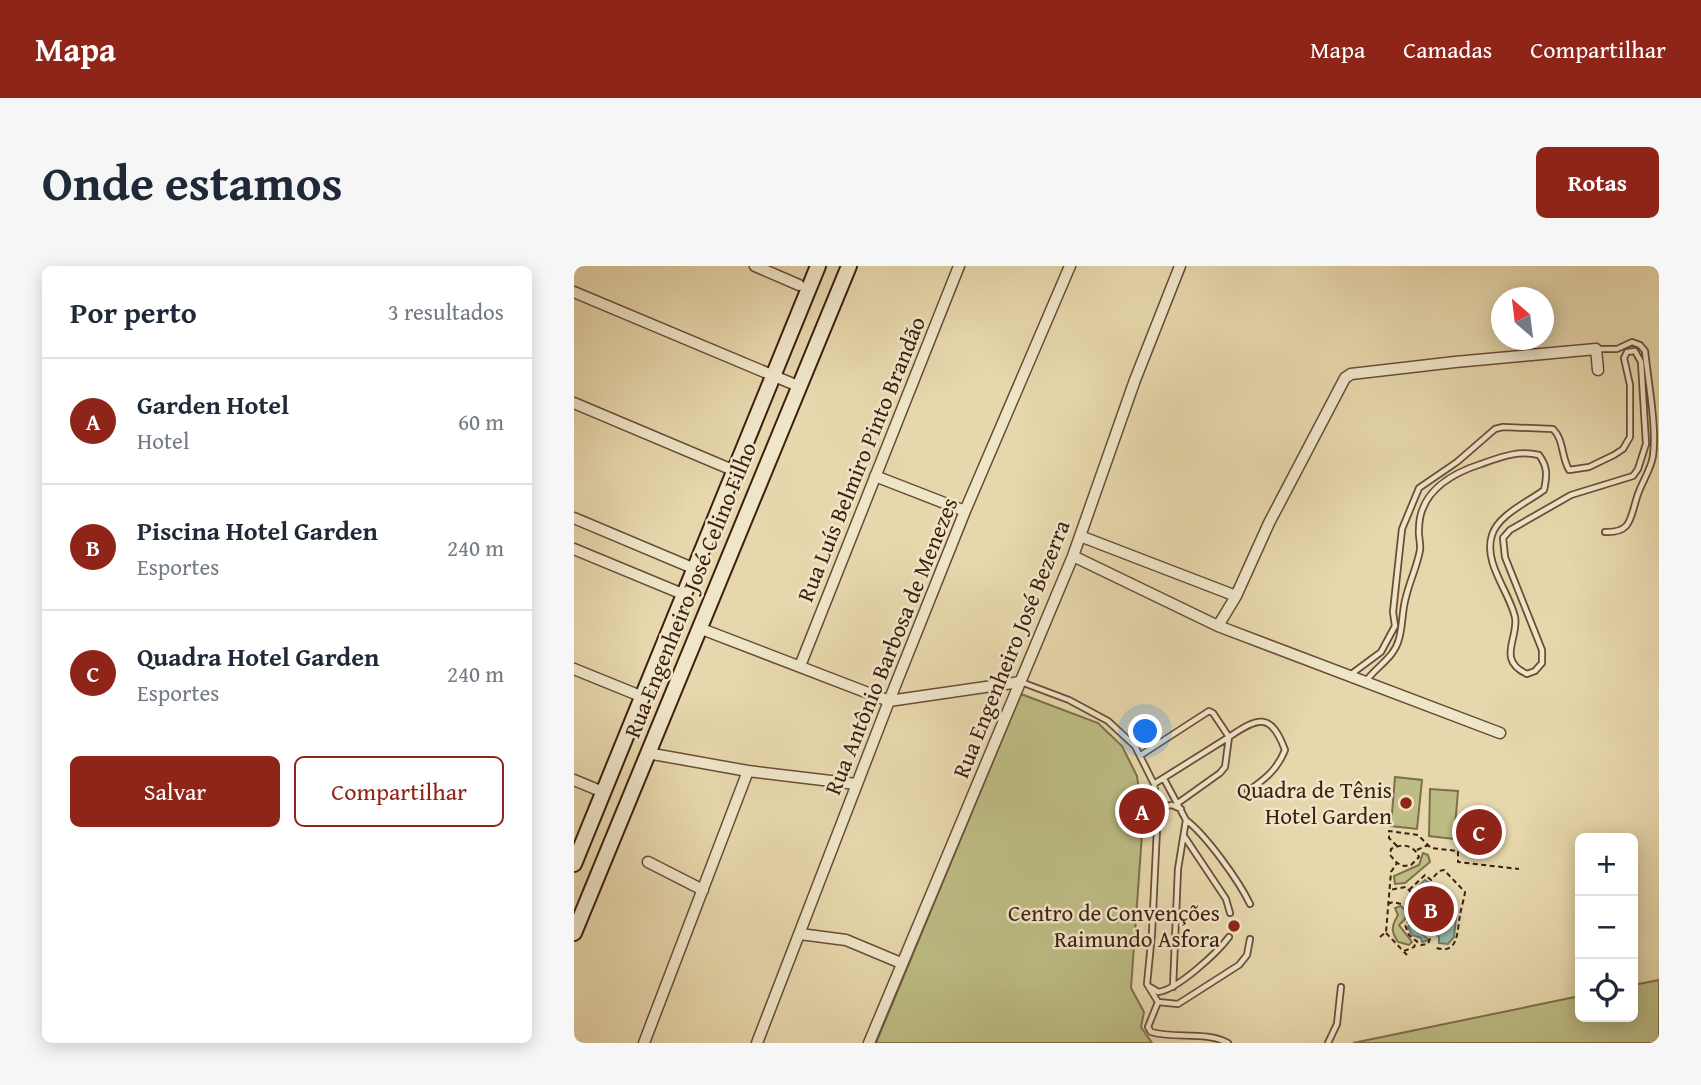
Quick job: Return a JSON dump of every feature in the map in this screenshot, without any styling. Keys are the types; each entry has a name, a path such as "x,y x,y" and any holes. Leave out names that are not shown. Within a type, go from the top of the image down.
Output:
{"street":[{"path":"755,266 799,285"},
{"name":"Rua Engenheiro José Celino Filho","path":"574,864 818,266"},
{"name":"Rua Engenheiro José Celino Filho","path":"574,933 849,266"},
{"name":"Rua Luís Belmiro Pinto Brandão","path":"800,666 959,266"},
{"name":"Rua Antônio Barbosa de Menezes","path":"757,1043 856,784 965,511 1070,266"},
{"name":"Rua Engenheiro José Bezerra","path":"869,1043 1073,556 1135,380 1180,266"},
{"path":"574,292 798,386"},
{"path":"1218,626 1236,596 1269,523 1345,378 1351,374 1596,349 1598,370"},
{"path":"574,403 735,471"},
{"path":"874,477 965,511"},
{"path":"719,512 743,522"},
{"path":"574,518 695,569"},
{"path":"1080,536 1236,596"},
{"path":"574,549 685,595"},
{"path":"1073,556 1218,626 1500,733"},
{"path":"699,628 889,701 1020,682"},
{"path":"574,669 643,697"},
{"path":"647,753 748,771 856,784"},
{"path":"644,1043 748,771"},
{"path":"574,780 603,792"},
{"path":"580,849 605,858"},
{"path":"648,862 703,890"},
{"path":"800,934 846,940 901,963"}],"lane":[{"path":"1596,349 1617,349 1632,342 1645,351 1652,419 1653,455 1639,488 1632,518 1629,525 1617,533 1605,532"},
{"path":"1349,676 1381,652 1395,626 1393,612 1402,529 1419,488 1457,463 1495,429 1503,427 1553,429 1560,436 1563,459 1569,470 1590,467 1623,450 1630,437 1630,384 1624,358 1627,352 1635,351 1641,362 1646,444 1638,470 1633,476 1571,495 1510,530 1503,538 1505,557 1542,650 1542,663 1535,671 1527,674 1518,670 1511,658 1510,646 1515,619 1490,552 1491,538 1496,527 1544,491 1546,464 1539,455 1527,452 1511,454 1470,468 1428,495 1419,529 1420,547 1416,570 1405,597 1399,640 1392,654 1365,682"},
{"path":"1020,682 1069,700 1108,721 1130,739 1154,784 1158,807 1147,984 1158,1002"},
{"path":"1140,755 1209,711 1213,712 1229,737 1225,767 1178,803"},
{"path":"1154,784 1246,726 1265,720 1272,725 1285,750 1272,773 1248,791"},
{"path":"1164,779 1186,820 1178,869 1173,986"},
{"path":"1158,807 1172,805 1182,809"},
{"path":"1186,820 1193,825 1245,892 1250,904"},
{"path":"1184,835 1226,899 1230,913"},
{"path":"1147,984 1158,992 1165,991 1222,947 1229,937"},
{"path":"1158,1002 1178,1004 1239,965 1247,955 1250,939"},
{"path":"1328,1043 1337,1024 1341,987"},
{"path":"1158,1002 1148,1027 1152,1032 1180,1037 1217,1038 1228,1043"}],"path":[{"path":"1397,846 1389,838 1390,831 1418,835 1432,848 1458,851 1458,862 1519,869"},
{"path":"1416,851 1427,845"},
{"path":"1397,846 1410,846 1416,851 1419,857 1411,865 1397,863 1390,855 1391,849 1397,846"},
{"path":"1397,863 1391,872 1386,932 1407,955"},
{"path":"1408,891 1425,875 1431,880 1439,871 1444,870 1465,892 1458,938 1447,949 1434,947"},
{"path":"1388,905 1393,902 1405,905 1410,911 1411,919 1405,925 1409,935 1424,946 1429,944 1431,936 1419,925 1420,902 1402,887 1390,890"},
{"path":"1405,905 1412,895"},
{"path":"1380,937 1386,932"},
{"path":"1403,952 1414,947 1417,940"}],"shaded area":[{"path":"1021,694 1098,723 1122,746 1137,776 1143,820 1131,988 1144,1012 1141,1027 1152,1043 876,1043"},
{"name":"Quadra de Tênis Hotel Garden","path":"1395,777 1422,780 1417,829 1391,826"},
{"name":"Quadra de Tênis Hotel Garden","path":"1430,789 1458,791 1454,839 1429,836"},
{"path":"1467,812 1493,813 1489,854 1465,851"},
{"path":"1423,853 1428,855 1430,862 1405,883 1395,884 1394,876 1419,865"},
{"path":"1425,880 1449,898 1437,905 1438,914 1448,920 1456,918 1454,937 1448,944 1439,943 1439,937 1424,925 1426,900 1414,890"},
{"path":"1412,902 1417,905 1415,928 1429,940 1422,942 1421,938 1412,935 1408,927 1414,917 1409,905"},
{"path":"1401,906 1407,912 1399,925 1412,942 1409,945 1398,942 1393,932 1398,915 1395,908"},
{"path":"1659,980 1659,1043 1353,1043 1575,997 1575,1022 1638,1022 1638,984"}],"place":[{"name":"Quadra de Tênis Hotel Garden","path":"1406,803"},
{"name":"Garden Hotel","path":"1142,811"},
{"name":"Quadra Hotel Garden","path":"1479,832"},
{"name":"Piscina Hotel Garden","path":"1431,909"},
{"name":"Centro de Convenções Raimundo Asfora","path":"1234,926"}]}
